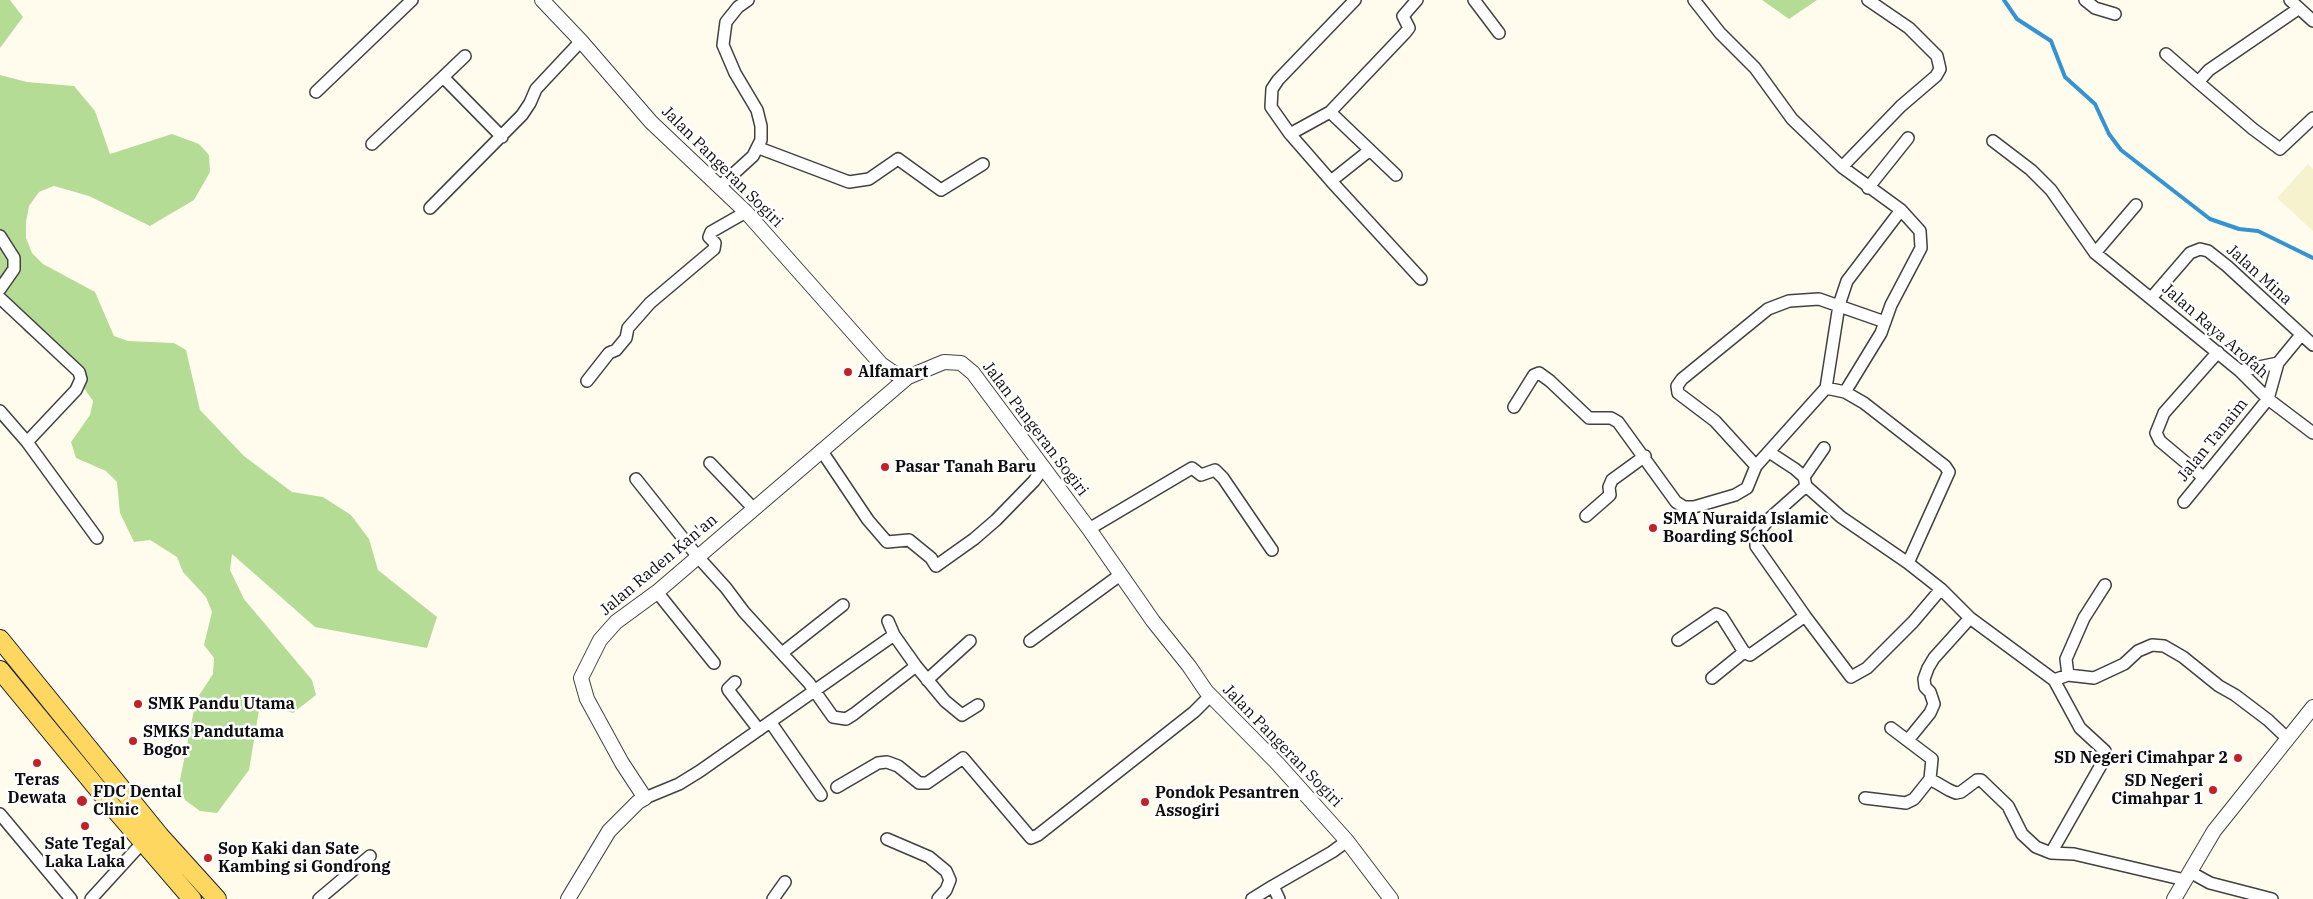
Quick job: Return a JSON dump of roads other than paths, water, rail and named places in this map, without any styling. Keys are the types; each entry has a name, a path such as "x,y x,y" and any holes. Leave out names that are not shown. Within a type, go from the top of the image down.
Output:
{"main road":[{"path":"0,639 160,836 217,899"},
{"path":"0,670 192,899"}],"street":[{"path":"316,92 412,0"},
{"name":"Jalan Pangeran Sogiri","path":"542,0 581,41 651,122 746,212 881,364 894,373 908,377 944,362 961,363 983,385 1089,530 1152,622 1189,666 1210,696 1278,764 1347,841 1391,899"},
{"path":"719,186 753,156 759,148 761,140 761,126 757,110 735,73 724,45 726,22 738,7 748,0"},
{"path":"1290,134 1330,112 1409,28 1403,16 1417,0"},
{"path":"1474,0 1499,33"},
{"path":"1694,0 1720,33 1755,68 1792,119 1842,167 1868,188 1902,210 1920,231 1921,248 1891,306 1885,322 1845,392"},
{"path":"1842,167 1901,106 1936,76 1940,70 1938,56 1909,28 1868,0"},
{"path":"2085,0 2095,8 2115,14"},
{"path":"2290,0 2298,10 2313,21"},
{"path":"1350,2 1284,71 1272,90 1271,107 1290,134 1421,280"},
{"path":"2198,82 2210,70 2298,10"},
{"path":"430,208 502,137 526,109 536,89 581,41"},
{"path":"2166,54 2253,129 2280,149 2313,118"},
{"path":"372,144 465,56"},
{"path":"443,77 502,137"},
{"path":"1330,112 1396,174"},
{"path":"1868,188 1908,138"},
{"name":"Jalan Raya Arofah","path":"1993,141 2031,170 2051,190 2095,253 2218,352 2268,399 2313,433"},
{"path":"759,148 849,182 870,179 898,159 941,190 983,164"},
{"path":"1331,181 1370,150"},
{"path":"2095,253 2136,206"},
{"path":"1514,407 1534,375 1539,373 1589,418 1611,418 1618,422 1645,456 1672,497 1684,507 1694,508 1735,495 1747,488 1756,466 1826,388 1839,305 1847,281 1902,210"},
{"path":"587,382 609,353 626,338 628,328 650,303 714,249 715,243 709,237 711,232 746,212"},
{"path":"0,236 14,258 14,269 0,289"},
{"name":"Jalan Mina","path":"2152,298 2190,253 2200,249 2208,251 2227,266 2301,335"},
{"path":"0,298 79,372 81,379 76,390 27,442"},
{"path":"1756,466 1715,421 1678,393 1677,386 1682,380 1768,309 1789,301 1819,299 1885,322"},
{"path":"2268,399 2278,363 2301,335 2313,345"},
{"path":"2203,477 2160,441 2156,433 2164,413 2218,352"},
{"path":"2240,371 2278,363"},
{"name":"Jalan Raden Kan'an","path":"645,798 630,777 587,699 581,678 600,640 616,622 657,592 908,377"},
{"path":"1826,388 1845,392 1864,403 1945,466 1949,472 1908,563"},
{"name":"Jalan Tanaim","path":"2184,502 2268,399"},
{"path":"0,411 27,442 96,538"},
{"path":"1824,448 1805,482 1756,535 1756,546 1804,616 1851,677 1867,668 1913,622 1941,589"},
{"path":"821,450 868,520 887,542 909,540 932,558 936,566 986,529 1034,481 1043,468"},
{"path":"1769,452 1796,468 1805,482 1842,517 1908,563 1941,589 1970,618 2054,680 2080,728 2105,751 2105,758 2050,853"},
{"path":"1586,516 1610,495 1609,487 1612,480 1645,456"},
{"path":"710,463 754,509"},
{"path":"1089,530 1192,468 1201,475 1215,470 1223,478 1272,550"},
{"path":"636,480 744,612 809,683 813,692 833,717 846,719 916,666"},
{"path":"1030,641 1120,574"},
{"path":"2068,674 2066,659 2084,618 2105,585"},
{"path":"657,592 714,663"},
{"path":"782,653 843,605"},
{"path":"1678,640 1716,614 1722,617 1744,652 1753,654 1804,616"},
{"path":"1908,740 1930,713 1934,704 1930,692 1925,687 1924,679 1928,668 1934,658 1970,618"},
{"path":"888,621 894,635 916,666 945,701 961,715 978,705"},
{"path":"568,899 609,831 638,802 679,784 771,723 894,635"},
{"path":"926,680 970,641"},
{"path":"2054,680 2068,674 2094,678 2124,664 2138,651 2152,645 2164,646 2183,657 2219,686 2236,695 2268,720 2287,738"},
{"path":"1712,678 1744,652"},
{"path":"735,682 728,691 759,730"},
{"path":"836,788 878,763 887,762 898,766 919,783 926,783 963,758 1031,838 1038,835 1179,724 1210,696"},
{"path":"2174,899 2214,831 2313,707"},
{"path":"771,723 822,794"},
{"path":"1865,798 1906,803 1914,799 1930,779 1933,761 1891,728"},
{"path":"1930,779 1956,793 1965,791 1977,780 1981,780 2008,806 2022,834 2036,847 2050,853 2074,854 2187,876 2272,899"},
{"path":"2,819 71,899"},
{"path":"887,839 929,857 946,871 950,880 946,890 938,899"},
{"path":"1252,899 1332,852 1347,841"},
{"path":"91,899 143,842"},
{"path":"320,899 370,856"},
{"path":"774,899 785,882"},
{"path":"1273,886 1279,899"}],"waterway":[{"path":"2004,0 2017,19 2051,41 2065,77 2095,104 2109,134 2121,150 2210,219 2239,229 2258,231 2313,258"}],"place":[{"name":"Alfamart","path":"848,372"},
{"name":"Pasar Tanah Baru","path":"885,467"},
{"name":"SMA Nuraida Islamic Boarding School","path":"1653,528"},
{"name":"SMK Pandu Utama","path":"138,704"},
{"name":"SMKS Pandutama Bogor","path":"133,741"},
{"name":"SD Negeri Cimahpar 2","path":"2238,758"},
{"name":"Teras Dewata","path":"37,763"},
{"name":"SD Negeri Cimahpar 1","path":"2213,790"},
{"name":"FDC Dental Clinic","path":"82,801"},
{"name":"Pondok Pesantren Assogiri","path":"1145,802"},
{"name":"Sate Tegal Laka Laka","path":"85,826"},
{"name":"Sop Kaki dan Sate Kambing si Gondrong","path":"208,858"}]}
